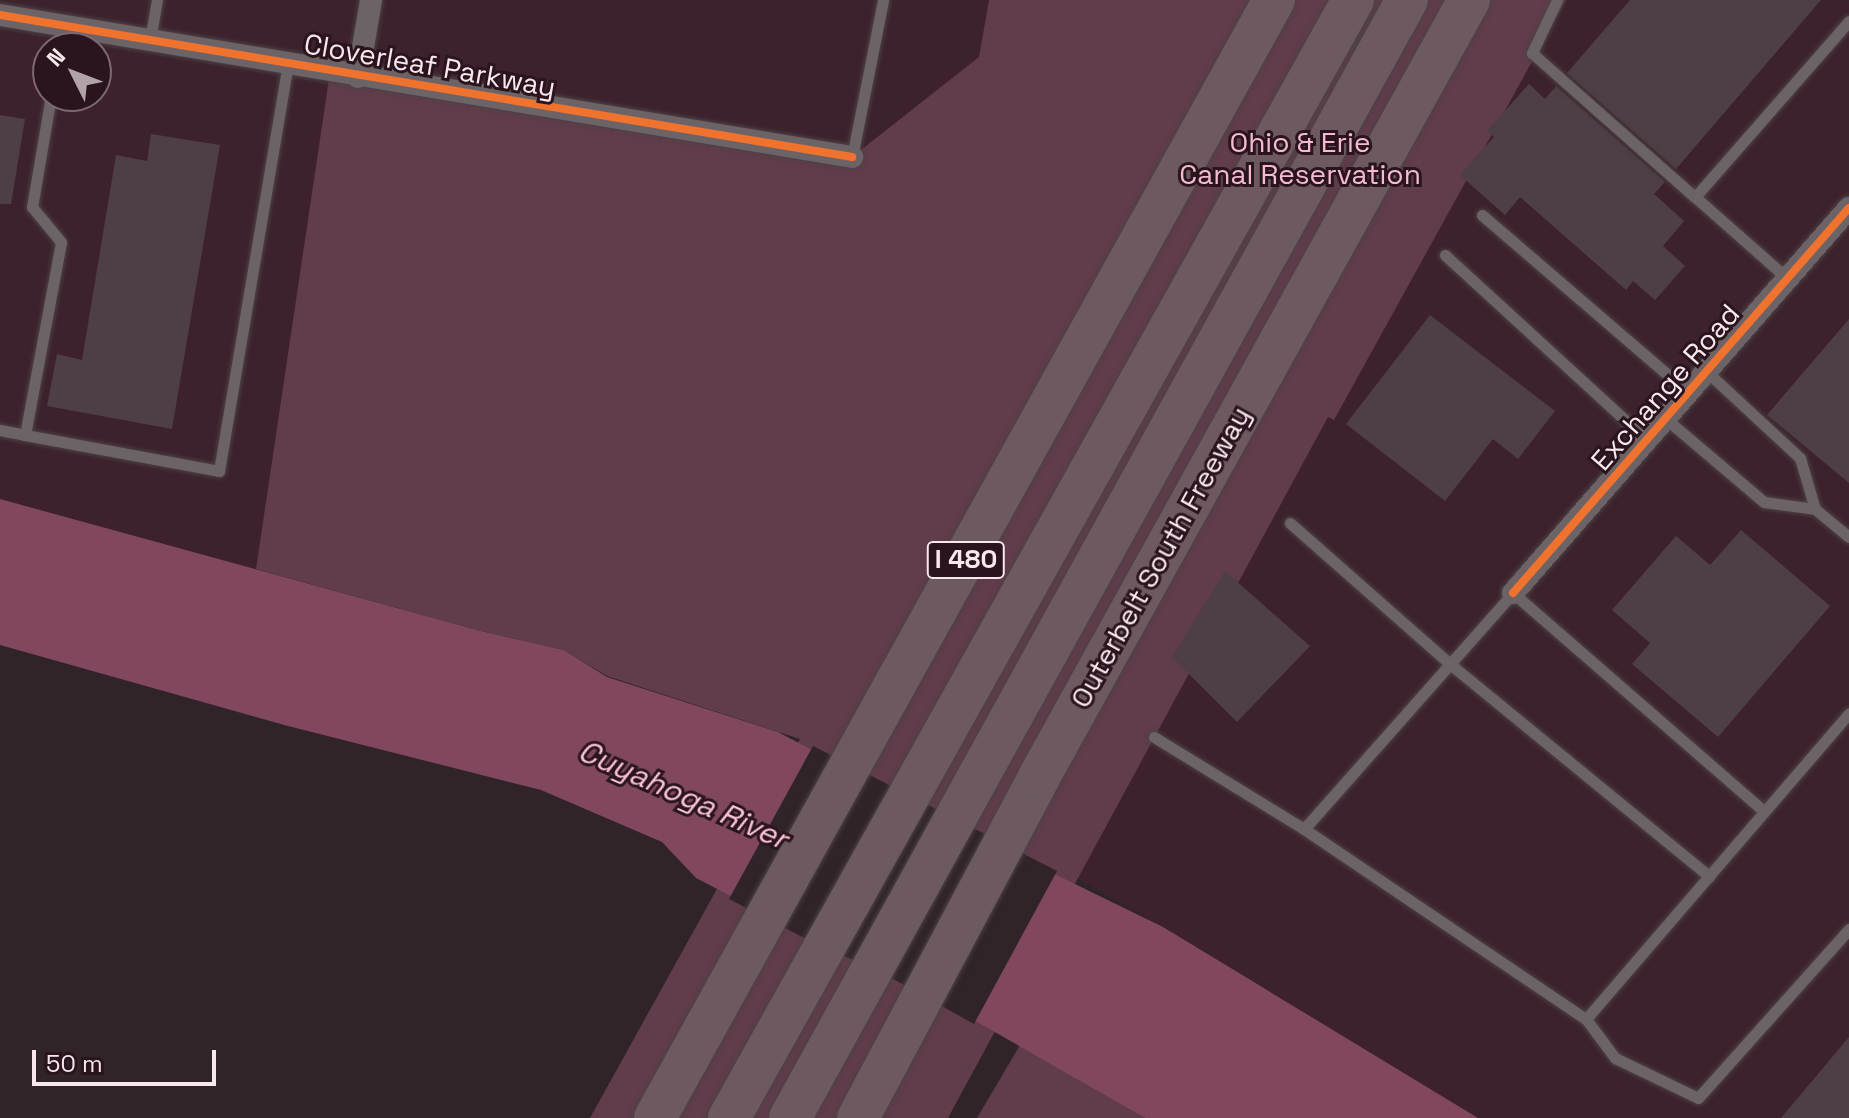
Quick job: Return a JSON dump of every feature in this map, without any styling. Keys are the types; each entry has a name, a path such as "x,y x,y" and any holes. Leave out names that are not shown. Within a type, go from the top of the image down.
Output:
{"highway":[{"name":"I 480","path":"655,1118 1274,0"},
{"path":"729,1118 1353,0"},
{"path":"790,1118 1407,0"},
{"name":"Outerbelt South Freeway","path":"858,1118 1152,569 1469,0"}],"street":[{"path":"358,77 371,0"},
{"name":"Cloverleaf Parkway","path":"0,15 47,32"},
{"name":"Cloverleaf Parkway","path":"112,39 150,40 852,157"},
{"name":"Exchange Road","path":"1513,593 1849,208"}],"lane":[{"path":"150,40 157,0"},
{"path":"852,157 883,0"},
{"path":"1557,0 1532,53 1788,279"},
{"path":"1695,197 1849,21"},
{"path":"0,430 219,471 288,64"},
{"path":"25,435 61,242 32,207 48,112"},
{"path":"1482,215 1689,393"},
{"path":"1445,255 1647,441"},
{"path":"1707,372 1800,458 1815,509"},
{"path":"1666,419 1764,502 1815,509 1849,537"},
{"path":"1290,523 1450,664 1709,876"},
{"path":"1304,829 1513,593 1764,811"},
{"path":"1586,1019 1849,713"},
{"path":"1154,737 1304,829 1586,1019 1615,1058 1698,1098 1849,929"}],"shaded area":[{"path":"0,0 1209,0 607,676 564,650 481,631 0,499"},
{"path":"1473,0 1849,0 1849,1118 1478,1118 1163,927 1006,838"}],"green space":[{"name":"Ohio & Erie Canal Reservation","path":"989,0 1566,0 1334,420 1328,417 948,1118 590,1118 800,739 607,676 564,650 481,631 256,569 330,72 852,157 979,57"},
{"path":"1020,1045 1145,1118 977,1118"}],"water":[{"name":"Cuyahoga River","path":"0,499 481,631 564,650 607,677 778,732 960,828 1163,927 1478,1118 1145,1118 881,967 814,939 696,878 662,842 541,790 288,726 0,645"}],"pier":[{"path":"813,746 1057,871 974,1024 879,971 812,942 729,899"}],"building":[{"path":"1630,0 1821,0 1676,169 1567,73"},
{"path":"1529,84 1545,99 1556,86 1665,182 1654,194 1684,221 1663,246 1685,266 1655,300 1633,281 1626,290 1520,197 1505,215 1460,175 1494,137 1487,131"},
{"path":"0,115 25,119 11,204 0,204"},
{"path":"151,134 220,145 172,429 47,406 57,354 82,360 116,155 147,161"},
{"path":"1430,315 1555,411 1518,459 1493,439 1445,501 1346,424"},
{"path":"1849,319 1849,483 1767,415"},
{"path":"1741,530 1830,606 1718,737 1632,664 1650,643 1612,610 1676,536 1710,565"},
{"path":"1225,571 1310,646 1237,722 1172,657"},
{"path":"1849,1037 1849,1118 1781,1118"}],"cycle path":[{"path":"0,15 852,157"},
{"path":"1513,593 1849,208"}]}
